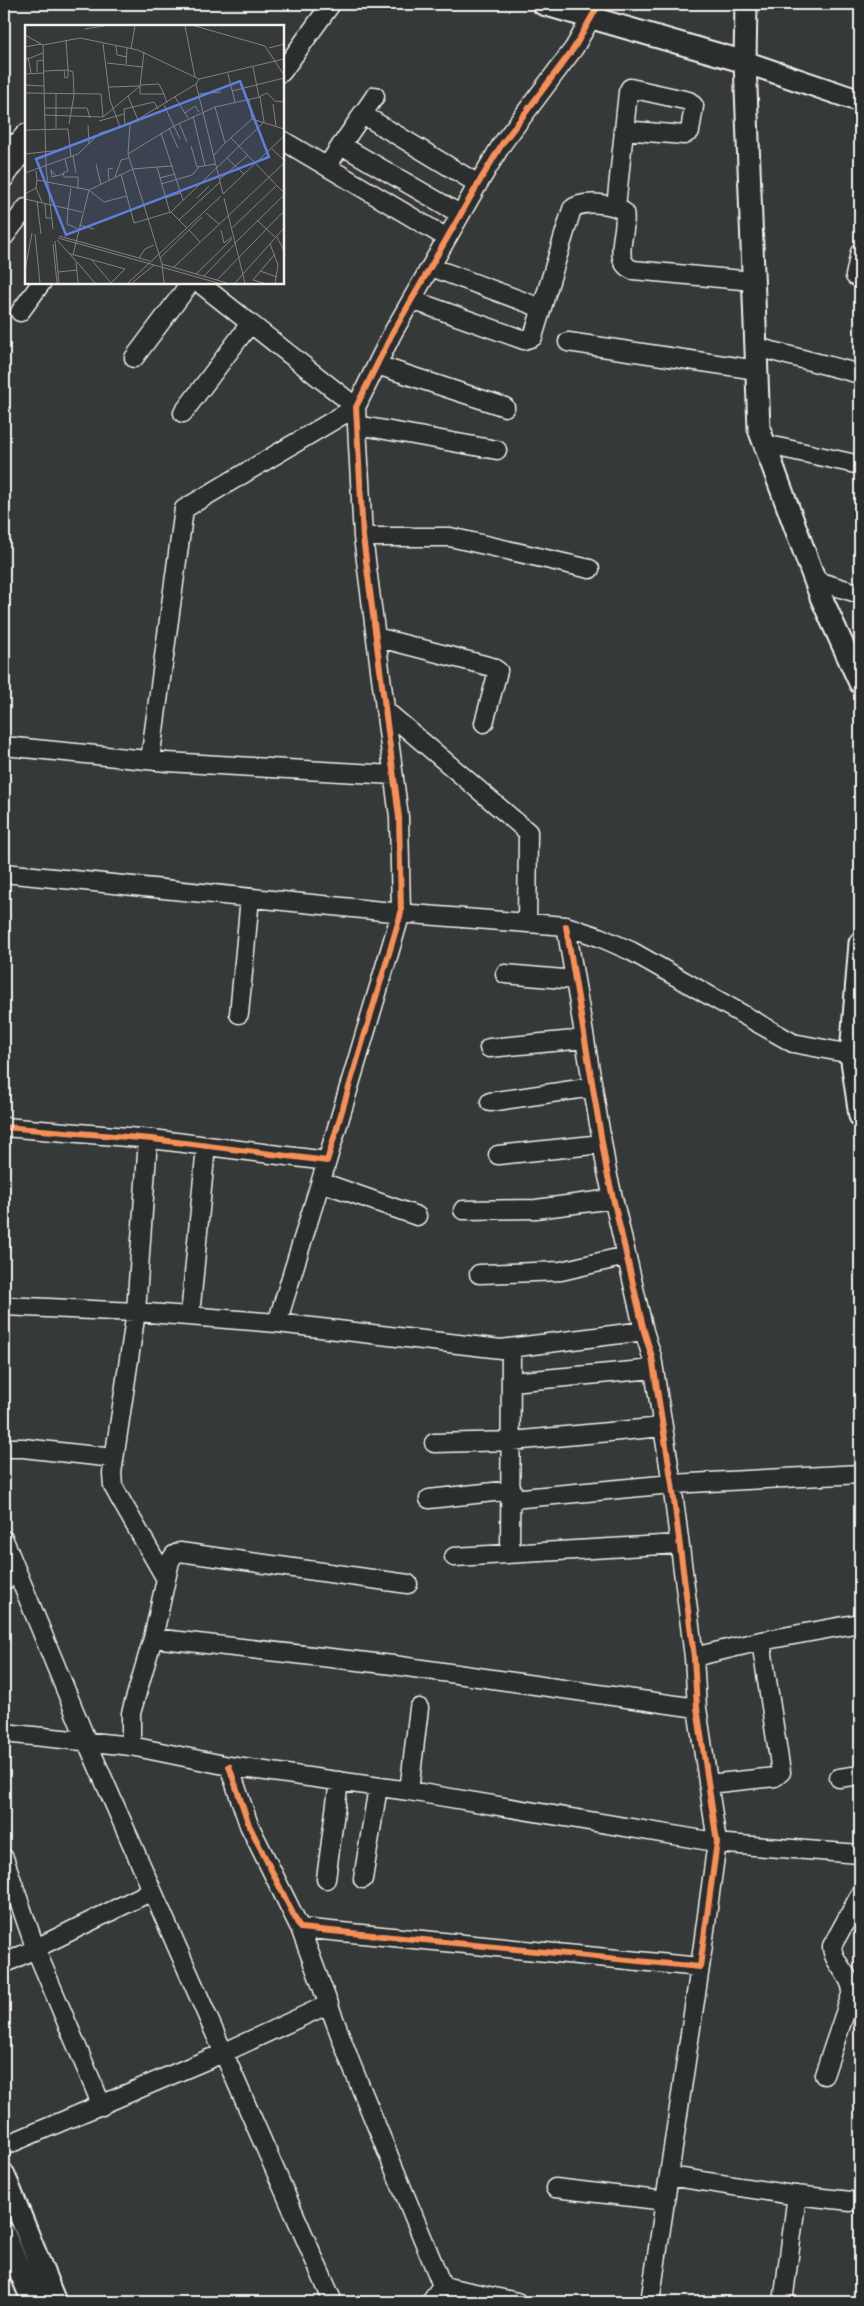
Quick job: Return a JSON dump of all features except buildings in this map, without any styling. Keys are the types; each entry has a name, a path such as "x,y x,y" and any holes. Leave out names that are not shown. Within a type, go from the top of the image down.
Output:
{"street":[{"path":"284,69 331,4"},
{"path":"543,4 594,10 860,101"},
{"path":"746,4 744,62 759,429 814,580 860,683"},
{"path":"277,1323 401,913 399,817 363,537 356,407 460,214 502,144 574,48 594,10"},
{"path":"327,166 375,96"},
{"path":"362,114 478,184"},
{"path":"616,207 623,130"},
{"path":"4,179 16,150 25,135"},
{"path":"284,141 447,238"},
{"path":"341,146 460,214"},
{"path":"412,300 524,340 533,337 572,209 577,205 584,204 616,207 624,212 626,217 621,258 627,267 753,281"},
{"path":"4,237 25,209"},
{"path":"854,276 860,252"},
{"path":"431,267 541,308"},
{"path":"20,312 41,284"},
{"path":"134,358 190,284"},
{"path":"200,284 356,407"},
{"path":"183,413 249,324"},
{"path":"568,342 757,370"},
{"path":"756,346 860,374"},
{"path":"377,366 505,407"},
{"path":"150,760 184,510 356,407"},
{"path":"357,425 497,450"},
{"path":"764,444 860,465"},
{"path":"363,537 450,537 590,569"},
{"path":"814,580 860,594"},
{"path":"376,637 492,667 498,672 484,723"},
{"path":"385,710 528,832 527,923"},
{"path":"4,746 150,760 393,774"},
{"path":"4,873 401,913 566,926 599,937 631,951 794,1042 851,1054"},
{"path":"239,1014 250,898"},
{"path":"566,926 602,1144 626,1256 654,1368 680,1544 694,1657 697,1708 717,1842 650,2302"},
{"path":"860,945 858,1001 851,1054 860,1116"},
{"path":"505,974 575,980"},
{"path":"489,1048 585,1039"},
{"path":"490,1102 593,1087"},
{"path":"4,1128 148,1139 327,1161"},
{"path":"148,1139 136,1312 114,1458 113,1486 166,1579"},
{"path":"498,1156 602,1144"},
{"path":"190,1316 206,1146"},
{"path":"321,1182 417,1216"},
{"path":"463,1210 536,1209 613,1199"},
{"path":"479,1274 561,1271 626,1256"},
{"path":"4,1306 136,1312 277,1323 487,1349 511,1349 644,1331"},
{"path":"510,1554 512,1495 511,1349"},
{"path":"511,1382 654,1368"},
{"path":"434,1444 512,1441 662,1427"},
{"path":"4,1448 23,1448 114,1458"},
{"path":"429,1499 860,1474"},
{"path":"4,1540 11,1577 87,1742 332,2302"},
{"path":"454,1557 680,1544"},
{"path":"132,1746 131,1713 153,1638 170,1561 174,1555 180,1552 408,1584"},
{"path":"694,1657 760,1641 860,1623"},
{"path":"153,1638 392,1666 697,1708"},
{"path":"708,1784 775,1776 781,1772 760,1641"},
{"path":"408,1792 419,1708"},
{"path":"4,1733 132,1746 229,1766 378,1787 717,1842 860,1854"},
{"path":"229,1766 249,1825 300,1928 328,2004 442,2286"},
{"path":"839,1778 860,1775"},
{"path":"326,1879 339,1782"},
{"path":"363,1880 378,1787"},
{"path":"4,1858 36,1950 102,2106"},
{"path":"4,1964 36,1950 152,1891"},
{"path":"824,2075 852,1992 850,1984 832,1952 832,1946 860,1895"},
{"path":"300,1928 700,1967"},
{"path":"4,2146 223,2053 328,2004"},
{"path":"4,2175 55,2302"},
{"path":"669,2176 797,2195 860,2202"},
{"path":"555,2188 666,2201"},
{"path":"783,2302 797,2195"},
{"path":"4,2233 33,2302"},
{"path":"430,2302 442,2286"},
{"path":"442,2286 517,2302"}],"cycle path":[{"path":"4,1127 152,1139 327,1161 401,913 399,817 363,537 356,407 392,334 502,144 574,48 599,4"},
{"path":"229,1766 249,1825 300,1928 700,1967 717,1842 697,1708 694,1657 672,1484 652,1357 644,1331 607,1172 566,926"}]}
